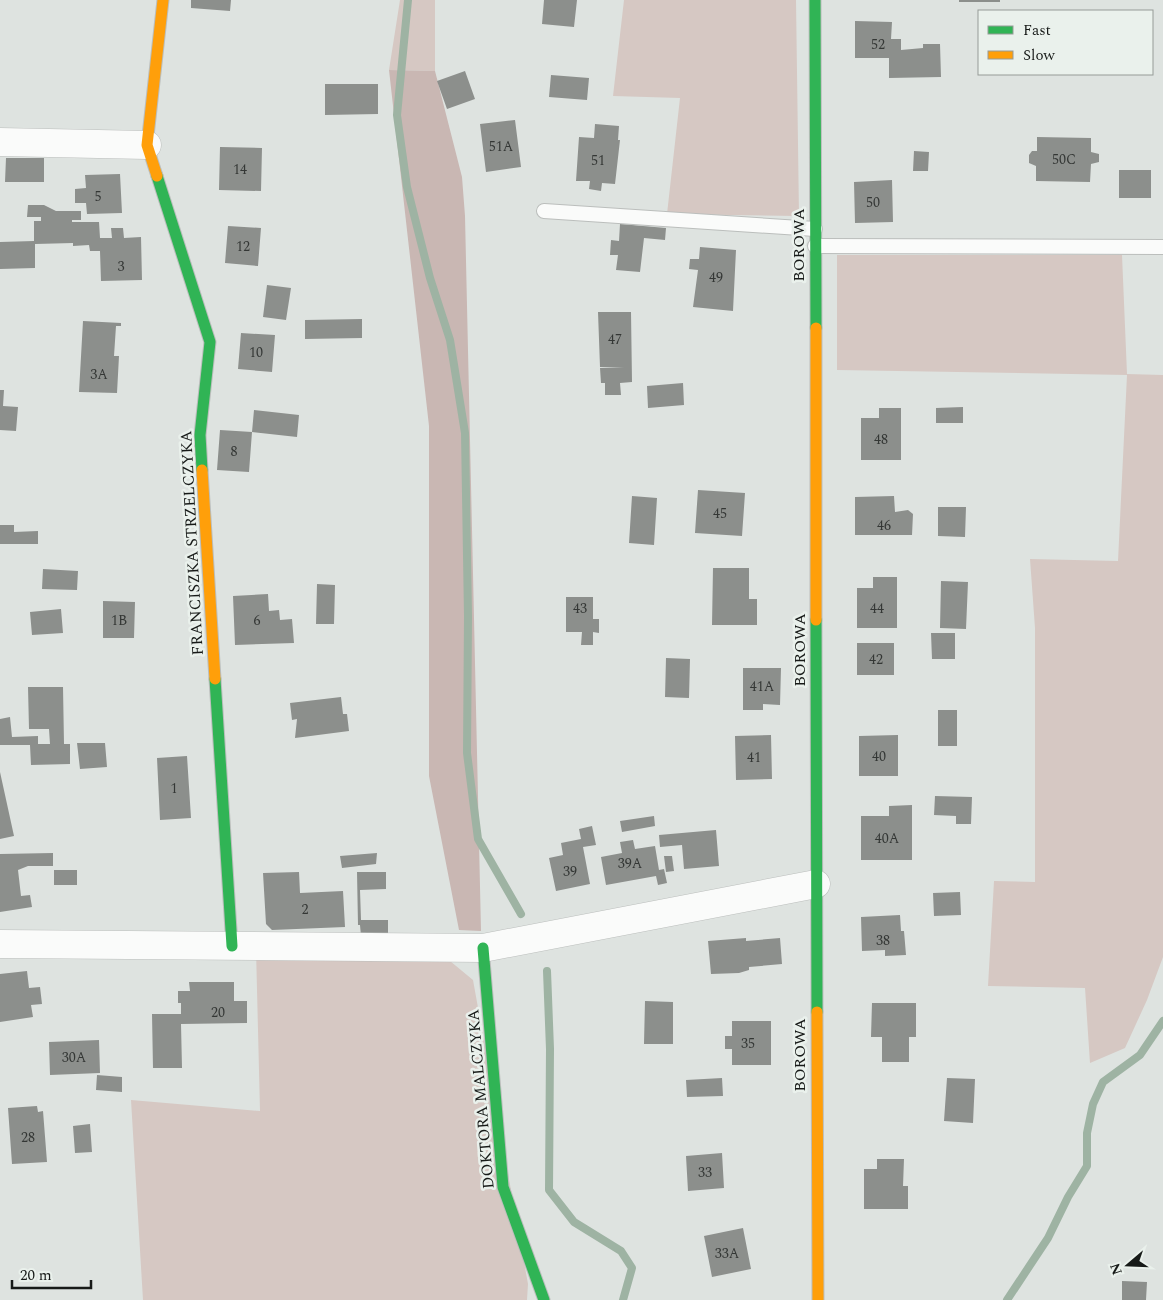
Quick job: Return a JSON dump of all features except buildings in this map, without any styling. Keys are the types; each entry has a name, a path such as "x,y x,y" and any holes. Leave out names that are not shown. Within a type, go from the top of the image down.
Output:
{"street":[{"name":"FRANCISZKA STRZELCZYKA","path":"163,0 147,145 210,342 200,435 232,946"},
{"name":"BOROWA","path":"815,0 818,1300"},
{"path":"0,142 147,145"},
{"path":"0,944 484,948 816,884"},
{"name":"DOKTORA MALCZYKA","path":"484,948 503,1187 544,1300"}],"lane":[{"path":"544,211 815,229"},
{"path":"816,246 1163,247"}],"shaded area":[{"path":"400,0 435,0 435,71 389,70"},
{"path":"624,0 796,0 799,216 667,214 680,98 613,96"},
{"path":"389,70 435,71 462,177 465,216 481,931 459,930 429,776 429,426"},
{"path":"837,255 1122,255 1127,374 1163,375 1163,957 1147,1000 1125,1048 1090,1063 1085,988 988,986 994,881 1035,882 1035,628 1030,559 1118,561 1127,375 837,370"},
{"path":"256,949 450,961 473,980 528,1284 527,1300 143,1300 131,1100 260,1111"}],"waterway":[{"path":"408,0 397,115 407,187 430,278 450,340 465,433 468,616 467,753 478,839 521,914"},
{"path":"547,971 550,1049 549,1190 574,1222 621,1251 632,1268 623,1300"},
{"path":"1007,1300 1048,1238 1068,1197 1087,1166 1087,1133 1093,1104 1103,1082 1140,1055 1163,1021"}],"traffic: fast":[{"path":"815,0 816,328"},
{"path":"157,176 210,342 200,435 202,470"},
{"path":"816,620 817,1012"},
{"path":"215,679 232,946"},
{"path":"483,948 503,1187 544,1300"}],"traffic: slow":[{"path":"157,176 147,145 163,0"},
{"path":"816,328 816,620"},
{"path":"202,470 215,679"},
{"path":"817,1012 818,1300"}]}
